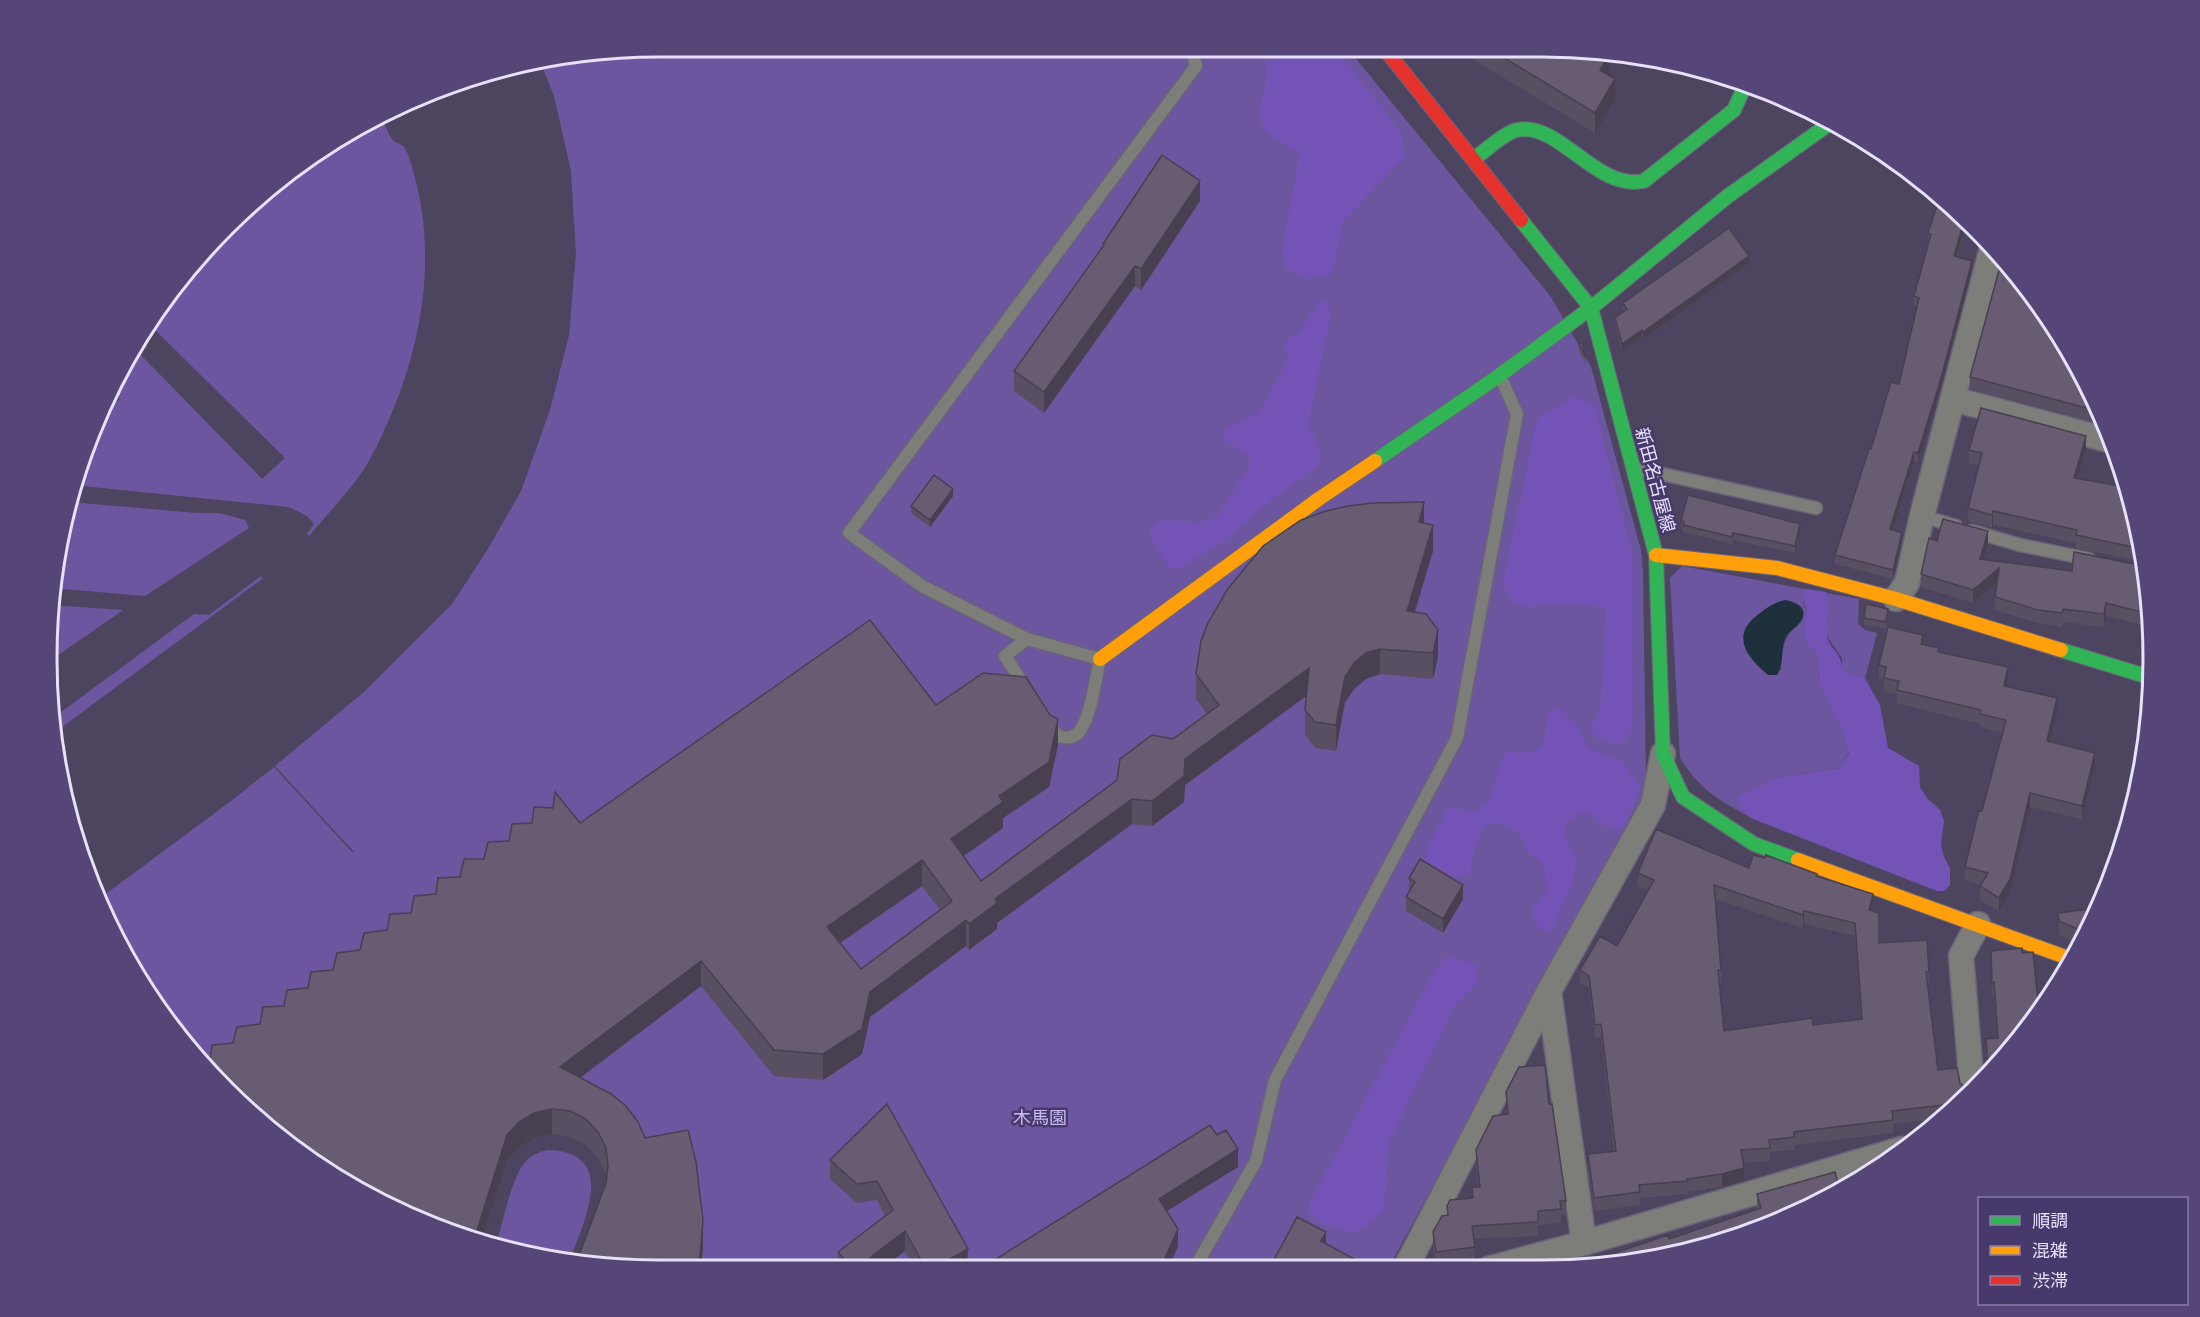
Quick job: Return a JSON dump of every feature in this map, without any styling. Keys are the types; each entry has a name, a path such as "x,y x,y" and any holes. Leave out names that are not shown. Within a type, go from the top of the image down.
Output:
{"street":[{"name":"新田名古屋線","path":"1391,57 1591,308 1656,555 1778,568 1896,599 2143,675"},
{"path":"1474,159 1516,130 1533,132 1551,140 1615,179 1630,183 1644,181 1734,111 1743,92"},
{"path":"1100,659 1320,498 1500,375 1591,308 1728,196 1824,128"},
{"path":"1896,599 1907,583 1922,516 1990,257"},
{"path":"1953,399 2101,438"},
{"path":"1410,1260 1549,991 1653,804 1663,754 1656,555"},
{"path":"1663,754 1683,797 1755,844 2064,956"},
{"path":"1971,1079 1961,956 1977,924"},
{"path":"1549,991 1584,1243"},
{"path":"1521,1260 1881,1155"}],"lane":[{"path":"1027,639 1005,656 1057,736 1068,738 1078,733 1088,715 1100,659 1027,639 922,586 849,533 1196,66 1194,57"},
{"path":"1199,1260 1256,1161 1275,1080 1457,738 1517,414 1500,375"},
{"path":"1633,468 1816,508"},
{"path":"1922,516 2020,545 2100,561"}],"green space":[{"name":"木馬園","path":"1355,57 1551,297 1591,367 1641,550 1646,780 1643,798 1393,1260 702,1260 703,1246 699,1202 638,1148 227,1078 181,1025 158,993 138,959 105,894 274,767 354,852 275,766 365,691 452,604 488,549 521,491 550,410 569,335 576,254 571,171 554,96 543,69 619,58"},
{"path":"384,123 392,139 403,146 408,153 420,199 425,265 423,298 410,362 399,394 370,458 344,495 309,536 307,534 314,524 307,516 289,507 82,486 103,428 119,392 140,354 262,479 285,458 155,330 206,262 262,206 324,158"},
{"path":"77,503 219,513 245,520 249,528 145,596 61,589"},
{"path":"1682,566 1859,599 1858,624 1865,630 1877,633 1865,678 1850,674 1842,667 1842,658 1802,600 1807,611 1803,633 1806,642 1817,655 1819,683 1842,729 1849,752 1839,768 1777,778 1739,807 1753,819 1712,794 1688,770 1680,758 1670,578","holes":["1799,624 1784,644 1781,670 1768,675 1746,650"]},
{"path":"261,576 262,579 61,728 60,713 194,614 209,615"},
{"path":"59,606 123,610 57,656"},
{"path":"548,1150 570,1154 583,1163 590,1175 591,1191 588,1209 572,1254 498,1238 517,1176 527,1160 539,1152"}],"shaded area":[{"path":"1267,57 1341,57 1400,131 1405,157 1343,221 1334,269 1327,278 1301,277 1285,267 1282,253 1299,155 1265,132 1259,113 1266,82"},
{"path":"1320,300 1329,304 1330,318 1308,424 1319,449 1319,465 1270,501 1224,541 1177,570 1168,566 1150,537 1151,528 1159,520 1201,522 1217,517 1251,464 1245,453 1224,439 1225,428 1259,412 1284,367 1288,354 1284,343 1302,329"},
{"path":"1574,396 1594,405 1633,557 1633,729 1624,742 1614,745 1595,737 1591,727 1600,711 1606,610 1598,605 1522,606 1513,600 1503,584 1537,419"},
{"path":"1807,589 1826,592 1828,641 1840,658 1842,667 1850,674 1865,678 1880,705 1888,748 1919,766 1920,787 1927,798 1940,810 1944,821 1941,845 1950,868 1950,885 1944,891 1937,891 1753,819 1739,807 1738,797 1777,778 1839,768 1849,753 1842,729 1819,683 1817,655 1806,642 1803,633 1807,611 1802,593"},
{"path":"1560,708 1579,729 1587,747 1623,762 1640,786 1630,814 1621,829 1606,827 1595,816 1580,812 1566,824 1565,838 1576,856 1573,882 1551,930 1544,931 1536,923 1533,909 1548,889 1544,865 1526,850 1521,835 1507,825 1489,823 1486,826 1477,842 1468,875 1442,879 1422,864 1449,807 1475,812 1483,806 1492,792 1499,768 1507,752 1535,752 1545,741 1547,713"},
{"path":"1445,957 1461,959 1476,965 1478,981 1456,1003 1389,1142 1384,1210 1367,1226 1356,1231 1329,1226 1309,1211 1310,1202 1436,968"}],"water":[{"path":"1785,600 1802,608 1802,620 1785,638 1781,667 1777,675 1768,675 1747,653 1743,637 1745,629 1760,613"}],"building":[{"path":"1503,57 1606,61 1600,70 1615,79 1595,113"},
{"path":"1162,155 1200,181 1141,269 1135,266 1044,392 1014,371 1104,245"},
{"path":"1937,205 1962,228 1954,256 1972,261 1942,375 1918,453 1914,452 1890,529 1902,533 1893,570 1835,555 1891,382 1899,384 1919,298 1914,296 1931,234 1928,233"},
{"path":"1729,228 1749,256 1643,332 1642,330 1622,344 1615,318 1627,309 1623,303"},
{"path":"1999,269 2042,324 2088,408 1970,377"},
{"path":"1582,342 1586,357 1579,344"},
{"path":"1981,408 2086,436 2074,478 2117,486 2132,547 2076,535 2077,530 1993,511 1992,515 1968,508 1982,453 1969,450"},
{"path":"934,475 953,489 930,520 911,506"},
{"path":"1688,495 1800,524 1795,546 1733,533 1732,537 1683,525 1684,522 1681,521"},
{"path":"1424,502 1419,522 1433,525 1407,611 1426,614 1438,630 1433,653 1380,649 1366,653 1354,663 1345,677 1336,725 1315,722 1305,710 1309,668 1185,759 1184,776 1152,801 1132,799 995,899 997,903 969,924 966,920 870,992 862,1029 823,1054 774,1050 701,961 560,1067 611,1094 626,1106 638,1122 645,1138 688,1130 696,1162 703,1220 699,1260 619,1259 579,1255 606,1183 608,1166 606,1148 598,1132 586,1119 570,1111 552,1109 534,1113 519,1122 507,1135 477,1232 392,1198 324,1159 262,1111 210,1059 212,1045 233,1043 237,1027 260,1024 263,1007 284,1006 287,990 308,988 311,972 333,970 337,953 360,950 364,933 387,930 390,914 411,913 414,896 436,894 438,878 460,877 464,859 484,859 488,842 509,841 512,824 532,823 534,807 553,808 555,792 580,823 870,620 936,705 983,673 1026,677 1050,715 1058,719 1049,762 999,796 1003,802 951,839 981,881 1117,780 1120,759 1152,735 1173,739 1219,705 1196,674 1201,641 1208,623 1227,590 1263,546 1301,520 1348,506","holes":["922,860 952,901 861,969 827,927"]},
{"path":"1943,519 1988,531 1980,559 2072,571 2074,552 2135,564 2141,612 2106,603 2104,614 2063,609 2062,613 2038,610 1995,597 1999,568 1973,590 1921,574 1929,538 1937,541"},
{"path":"1866,604 1888,609 1886,622 1864,618"},
{"path":"1888,627 1923,635 1921,644 1939,648 1938,652 2008,667 2004,686 2057,698 2047,741 2095,753 2082,806 2030,793 2010,879 1999,898 1980,886 1988,873 1965,867 1979,810 1982,811 2006,720 1980,714 1981,710 1897,690 1899,681 1884,678 1886,667 1879,665"},
{"path":"1656,829 1749,868 1753,855 1765,858 1766,855 1817,874 1816,876 1873,894 1869,910 1879,913 1879,943 1927,940 1929,972 1926,972 1938,1070 1957,1068 1960,1083 1964,1087 1944,1105 1892,1111 1893,1120 1794,1132 1794,1137 1769,1140 1770,1148 1741,1150 1744,1168 1687,1179 1688,1181 1639,1185 1640,1192 1594,1198 1588,1154 1616,1151 1601,1024 1595,1025 1589,976 1580,970 1600,936 1617,946 1654,880 1638,873","holes":["1714,885 1803,915 1804,911 1855,923 1862,1019 1813,1025 1812,1018 1724,1031 1718,970 1721,970"]},
{"path":"1420,859 1463,885 1443,919 1406,897 1415,882 1409,878"},
{"path":"2088,909 2078,929 2059,921 2058,913"},
{"path":"2022,948 2022,953 2033,952 2038,999 1988,1062 1986,1039 1998,1038 1991,951"},
{"path":"1545,1065 1549,1104 1552,1104 1566,1201 1560,1201 1561,1209 1538,1211 1538,1222 1472,1226 1475,1247 1436,1252 1433,1232 1442,1216 1448,1215 1447,1206 1450,1200 1473,1198 1472,1187 1480,1187 1476,1150 1493,1116 1508,1114 1506,1092 1519,1067"},
{"path":"887,1104 968,1249 948,1260 921,1260 905,1231 867,1260 845,1260 838,1252 893,1210 877,1181 857,1184 830,1160"},
{"path":"1210,1125 1217,1135 1226,1130 1238,1149 1159,1199 1178,1229 1164,1260 996,1259"},
{"path":"1835,1172 1838,1181 1808,1198 1735,1228 1697,1240 1604,1257 1668,1235 1669,1239 1761,1208 1757,1194"},
{"path":"1297,1217 1326,1232 1321,1241 1354,1259 1354,1260 1274,1260"}],"traffic: fast":[{"path":"1474,159 1512,132 1533,130 1548,136 1610,176 1626,181 1644,181 1734,110 1742,92"},
{"path":"1375,461 1500,375 1591,308 1728,196 1824,128"},
{"path":"1521,220 1591,308 1656,555 1663,754 1683,797 1754,844 1798,860"},
{"path":"2061,650 2143,675"}],"traffic: slow":[{"path":"1100,659 1320,498 1375,461"},
{"path":"1656,555 1777,568 1896,599 2061,650"},
{"path":"1798,860 2064,956"}],"traffic: jam":[{"path":"1391,57 1521,220"}]}
